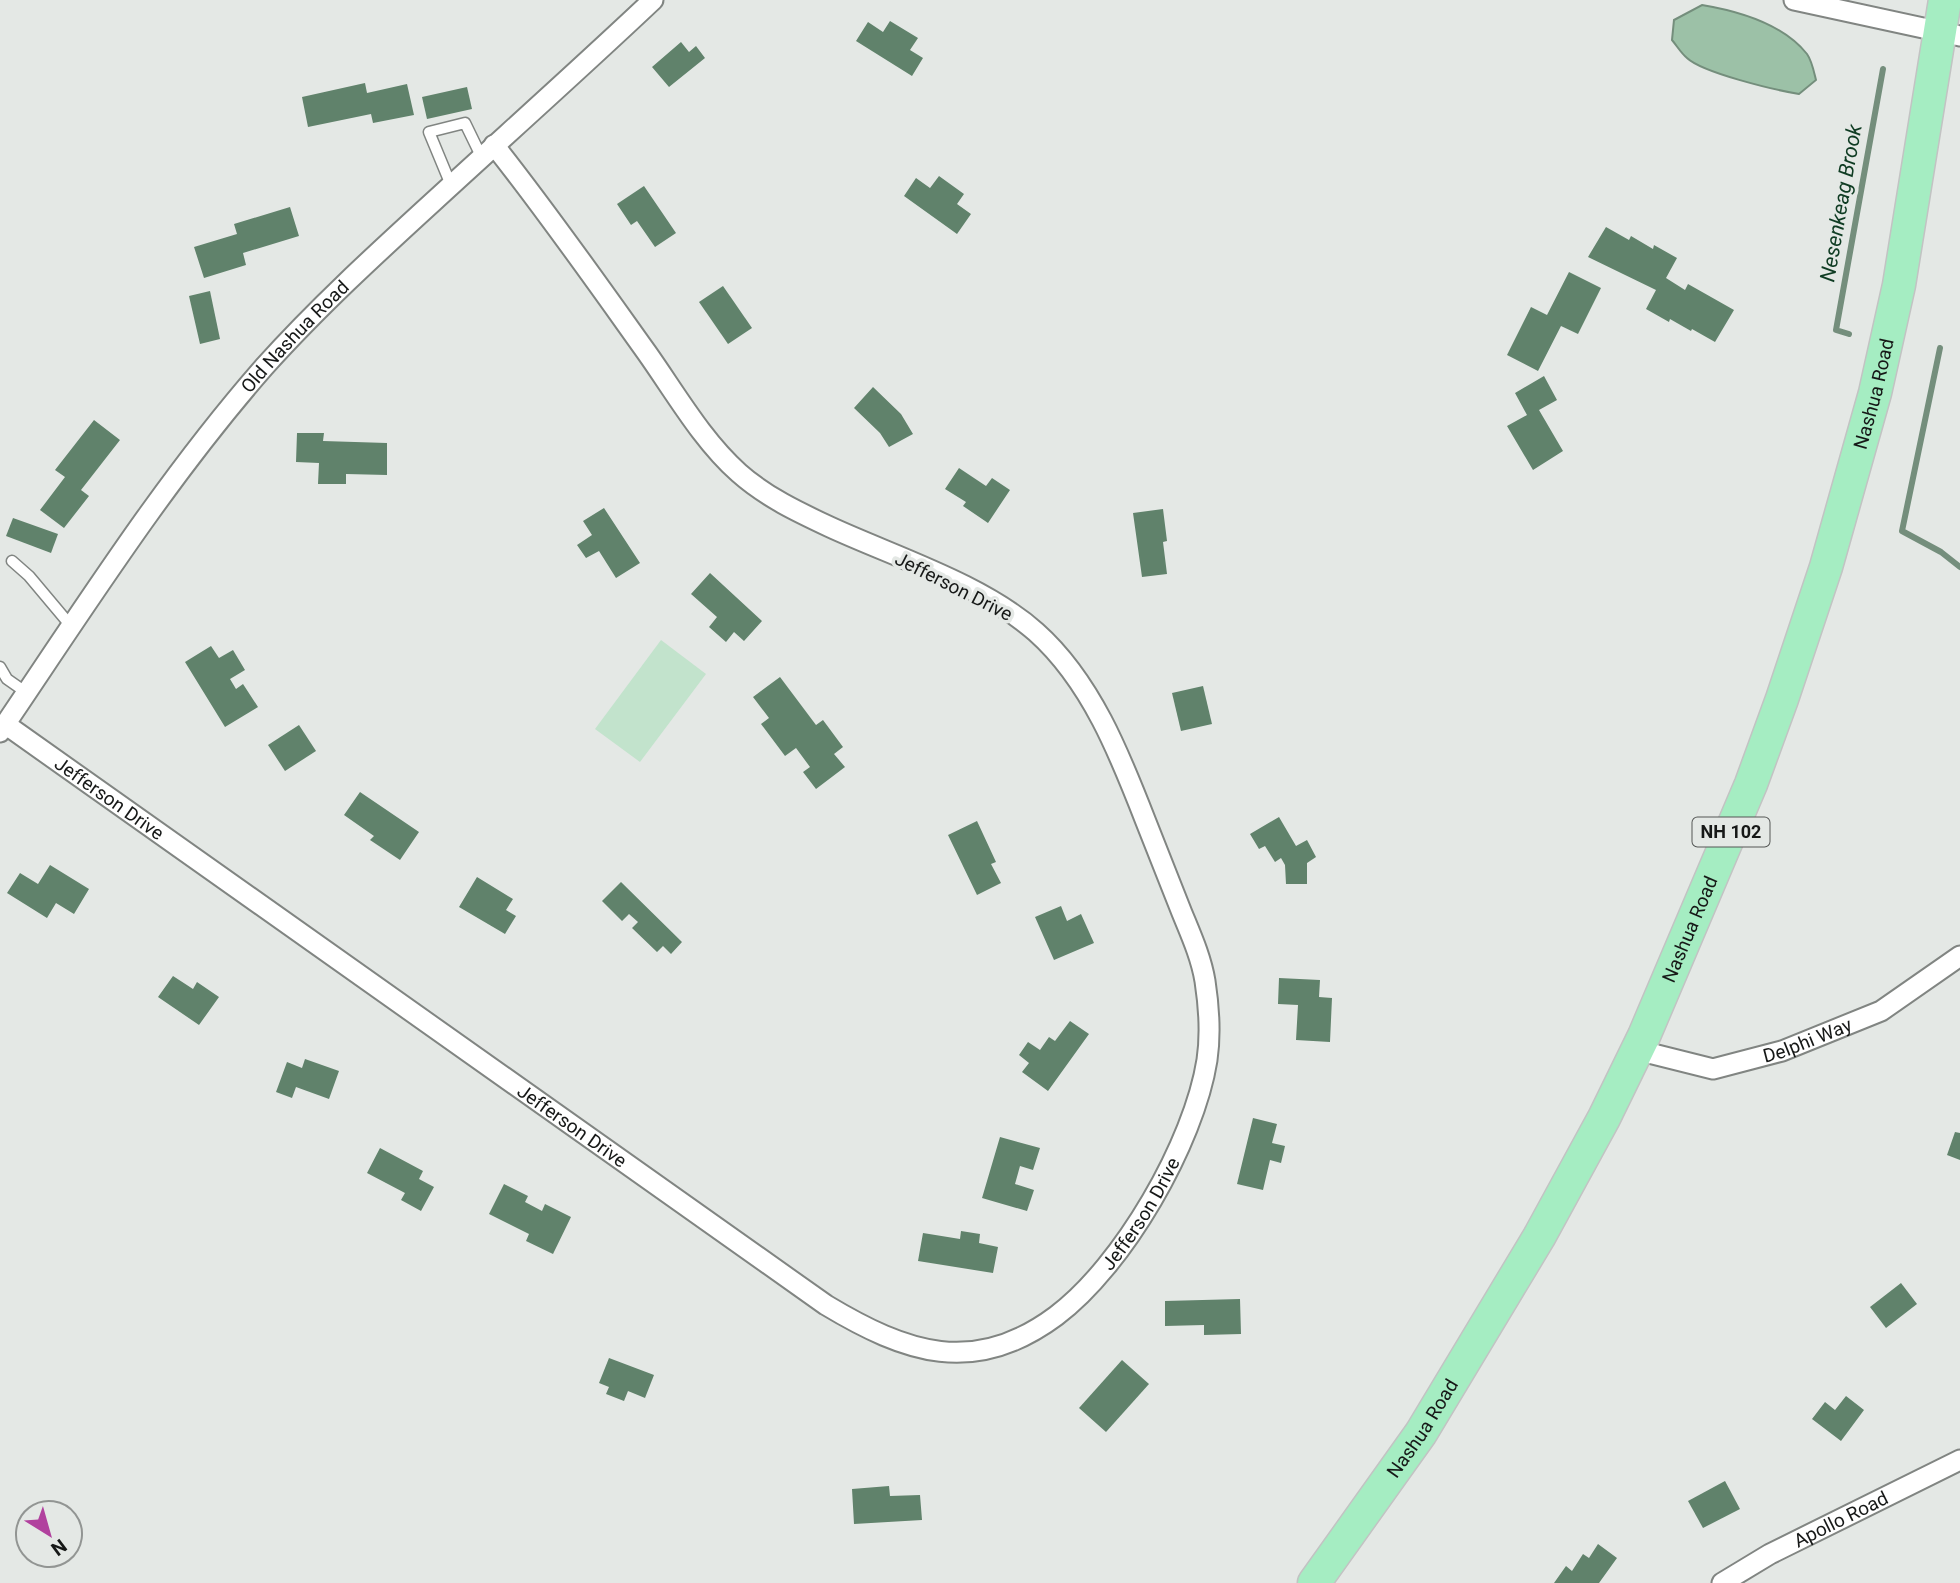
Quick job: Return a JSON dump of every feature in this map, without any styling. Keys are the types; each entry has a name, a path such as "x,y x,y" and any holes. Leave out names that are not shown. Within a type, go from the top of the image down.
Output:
{"main road":[{"name":"Nashua Road","path":"1314,1583 1421,1433 1546,1225 1637,1050 1751,784 1782,699 1839,523 1875,393 1951,34 1945,0"}],"street":[{"name":"Old Nashua Road","path":"3,728 124,549 219,421 265,366 337,292 653,0"},
{"path":"1794,0 1951,34"},
{"name":"Jefferson Drive","path":"3,728 826,1305 864,1328 885,1338 928,1350 973,1352 996,1347 1038,1328 1074,1301 1107,1268 1167,1171 1194,1110 1206,1066 1210,1021 1199,954 1126,772 1091,701 1051,646 1007,610 956,582 790,509 752,485 735,470 706,436 550,217 488,152"},
{"name":"Delphi Way","path":"1637,1050 1713,1069 1782,1051 1881,1011 1960,956"},
{"name":"Apollo Road","path":"1722,1583 1770,1554 1960,1460"}],"lane":[{"path":"452,185 429,132 465,123 488,152"},
{"path":"12,561 29,576 72,626"},
{"path":"0,667 7,679 27,692"}],"shaded area":[{"path":"1702,5 1759,20 1786,35 1807,54 1816,80 1799,94 1740,80 1695,64 1672,40 1674,20"},
{"path":"661,640 706,674 640,762 595,729"}],"building":[{"path":"890,21 918,38 910,50 923,58 912,76 856,41 868,22 883,32"},
{"path":"681,42 689,52 696,46 705,58 669,87 652,67"},
{"path":"365,83 367,93 407,84 414,115 373,123 371,114 308,127 302,97"},
{"path":"467,87 472,109 427,119 422,97"},
{"path":"939,176 964,194 957,204 971,214 957,234 904,196 916,178 930,188"},
{"path":"644,186 676,233 655,247 637,221 631,225 617,204"},
{"path":"290,207 299,236 243,253 246,265 204,278 194,247 237,234 234,224"},
{"path":"1606,227 1629,240 1631,236 1653,249 1654,245 1677,258 1666,278 1685,290 1688,284 1734,310 1715,342 1646,309 1656,290 1588,257"},
{"path":"1569,272 1601,288 1578,334 1561,326 1538,371 1507,355 1531,307 1547,315"},
{"path":"723,286 752,328 728,344 699,302"},
{"path":"210,291 220,339 200,344 189,296"},
{"path":"1544,376 1557,400 1539,410 1563,451 1533,470 1507,426 1527,415 1515,393"},
{"path":"873,387 901,414 913,434 889,447 880,433 854,408"},
{"path":"94,420 120,440 81,490 89,496 64,528 40,510 65,477 55,470"},
{"path":"297,433 324,433 323,441 387,443 387,475 346,474 346,484 318,484 319,463 296,462"},
{"path":"959,468 986,486 992,478 1010,490 988,523 963,506 966,502 945,489"},
{"path":"604,508 640,563 616,578 599,551 586,558 577,545 592,535 583,521"},
{"path":"1163,509 1167,574 1142,577 1133,513"},
{"path":"13,518 58,534 51,553 6,536"},
{"path":"710,573 762,621 744,641 734,632 726,642 709,627 717,617 691,594"},
{"path":"211,646 219,658 233,650 245,670 230,679 236,689 243,684 258,707 225,727 185,662"},
{"path":"780,677 816,725 823,720 843,747 834,754 845,767 816,789 803,772 810,767 796,748 785,756 761,724 769,718 753,697"},
{"path":"1203,686 1212,724 1181,731 1172,693"},
{"path":"299,725 316,751 285,771 268,745"},
{"path":"360,792 419,832 400,860 370,840 374,836 344,815"},
{"path":"1279,817 1296,846 1307,840 1316,857 1307,863 1307,884 1286,884 1285,865 1281,858 1275,862 1265,846 1259,849 1250,834"},
{"path":"977,821 996,862 991,864 1001,883 977,895 948,835"},
{"path":"50,865 89,889 74,914 56,903 47,918 7,893 20,873 38,884"},
{"path":"477,877 513,899 506,910 516,916 505,934 459,907"},
{"path":"621,882 682,942 671,954 663,946 657,952 632,928 638,922 629,914 622,921 602,901"},
{"path":"1061,906 1067,921 1081,914 1094,943 1054,960 1035,917"},
{"path":"173,976 193,989 197,982 219,997 199,1025 158,997"},
{"path":"1279,978 1320,980 1319,997 1332,998 1330,1042 1296,1040 1298,1005 1278,1004"},
{"path":"1070,1021 1089,1034 1048,1091 1022,1072 1029,1063 1019,1055 1028,1042 1040,1050 1049,1037 1055,1041"},
{"path":"305,1059 339,1071 329,1099 296,1087 292,1098 276,1092 287,1062 302,1068"},
{"path":"1253,1118 1277,1124 1272,1143 1285,1146 1281,1163 1270,1160 1263,1190 1237,1184"},
{"path":"1955,1132 1960,1133 1960,1160 1947,1155"},
{"path":"1000,1137 1040,1148 1033,1170 1020,1166 1015,1184 1034,1190 1027,1211 982,1198"},
{"path":"380,1148 423,1171 419,1179 434,1187 421,1211 401,1200 405,1193 367,1173"},
{"path":"504,1184 528,1196 525,1202 542,1211 545,1204 571,1217 553,1254 526,1241 529,1234 489,1214"},
{"path":"961,1231 980,1234 979,1243 998,1247 993,1273 918,1261 923,1233 960,1239"},
{"path":"1901,1283 1917,1304 1886,1328 1870,1307"},
{"path":"1240,1299 1241,1334 1204,1335 1204,1325 1165,1326 1165,1301"},
{"path":"609,1358 654,1375 645,1398 628,1391 624,1401 606,1394 609,1387 599,1383"},
{"path":"1122,1360 1149,1384 1106,1432 1079,1408"},
{"path":"1846,1396 1864,1410 1841,1441 1812,1419 1825,1402 1835,1410"},
{"path":"1725,1481 1740,1509 1703,1528 1688,1501"},
{"path":"889,1486 890,1496 920,1495 922,1520 854,1524 852,1489"},
{"path":"1598,1544 1617,1558 1599,1583 1554,1583 1566,1566 1572,1571 1583,1554 1589,1558"}],"waterway":[{"name":"Nesenkeag Brook","path":"1849,334 1836,330 1883,69"},
{"name":"Nesenkeag Brook","path":"1940,348 1902,531 1941,552 1960,567"}]}
